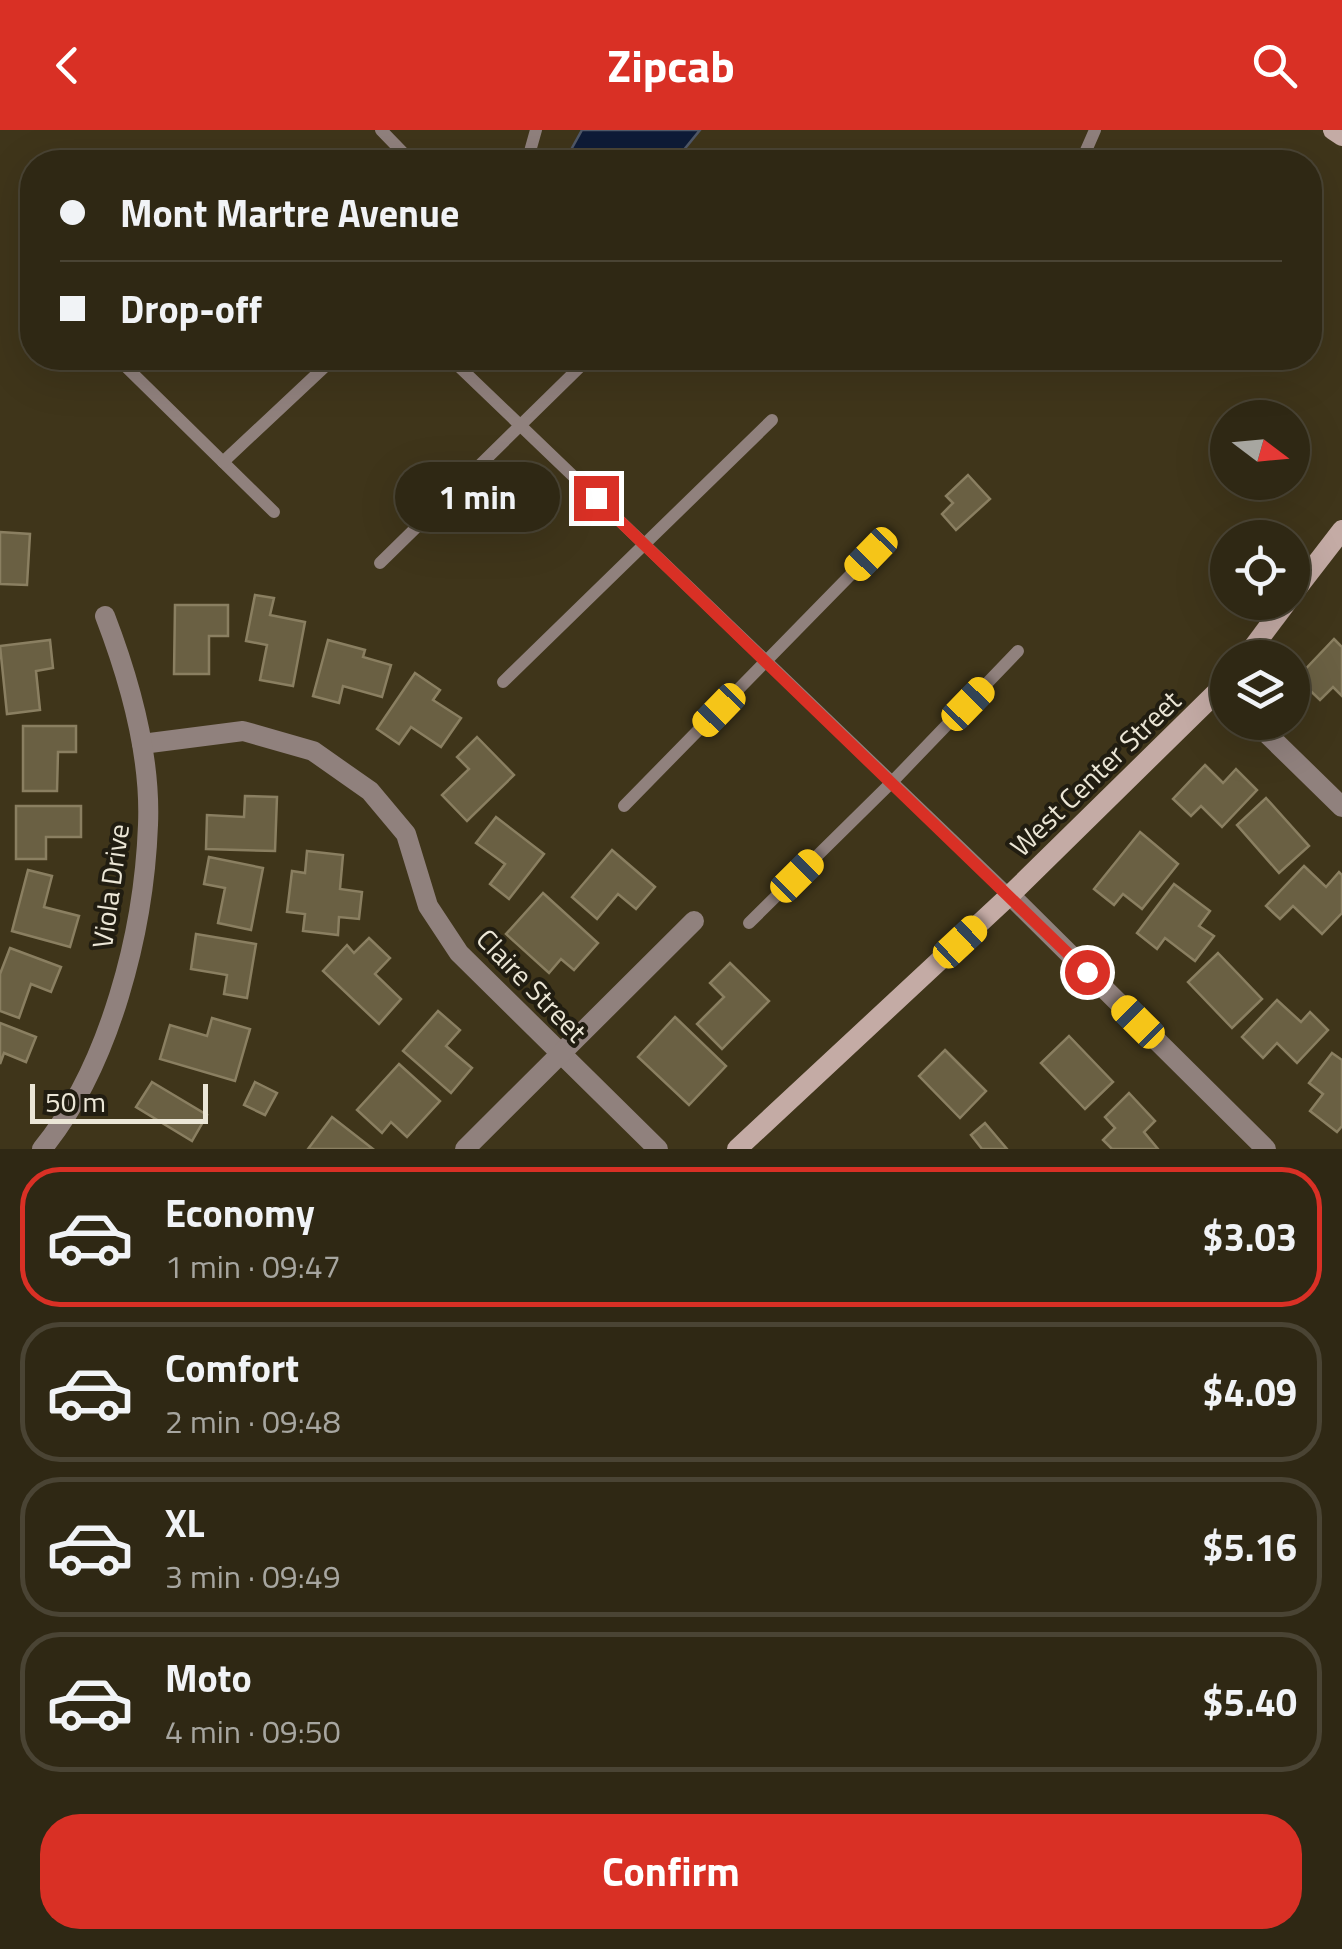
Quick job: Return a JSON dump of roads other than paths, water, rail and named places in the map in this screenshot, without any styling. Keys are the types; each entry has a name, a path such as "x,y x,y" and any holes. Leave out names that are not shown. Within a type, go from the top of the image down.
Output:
{"main road":[{"path":"1332,130 1342,136"},
{"path":"1310,572 1342,530"},
{"name":"West Center Street","path":"737,1149 1210,703"}],"street":[{"name":"Viola Drive","path":"42,1149 88,1078 114,1014 135,935 148,824 142,744 121,659 105,616"},
{"name":"Claire Street","path":"142,744 243,732 312,751 370,791 406,834 428,906 458,952 658,1149"},
{"path":"1273,740 1342,807"},
{"path":"1010,895 1266,1149"},
{"path":"464,1149 694,921"}],"lane":[{"path":"381,130 400,150"},
{"path":"129,370 274,512"},
{"path":"223,462 321,370"},
{"path":"463,370 1010,895"},
{"path":"380,563 577,370"},
{"path":"503,682 772,420"},
{"path":"624,806 871,554"},
{"path":"749,923 1018,652"}],"water":[{"path":"582,130 700,130 684,150 571,150"}]}
